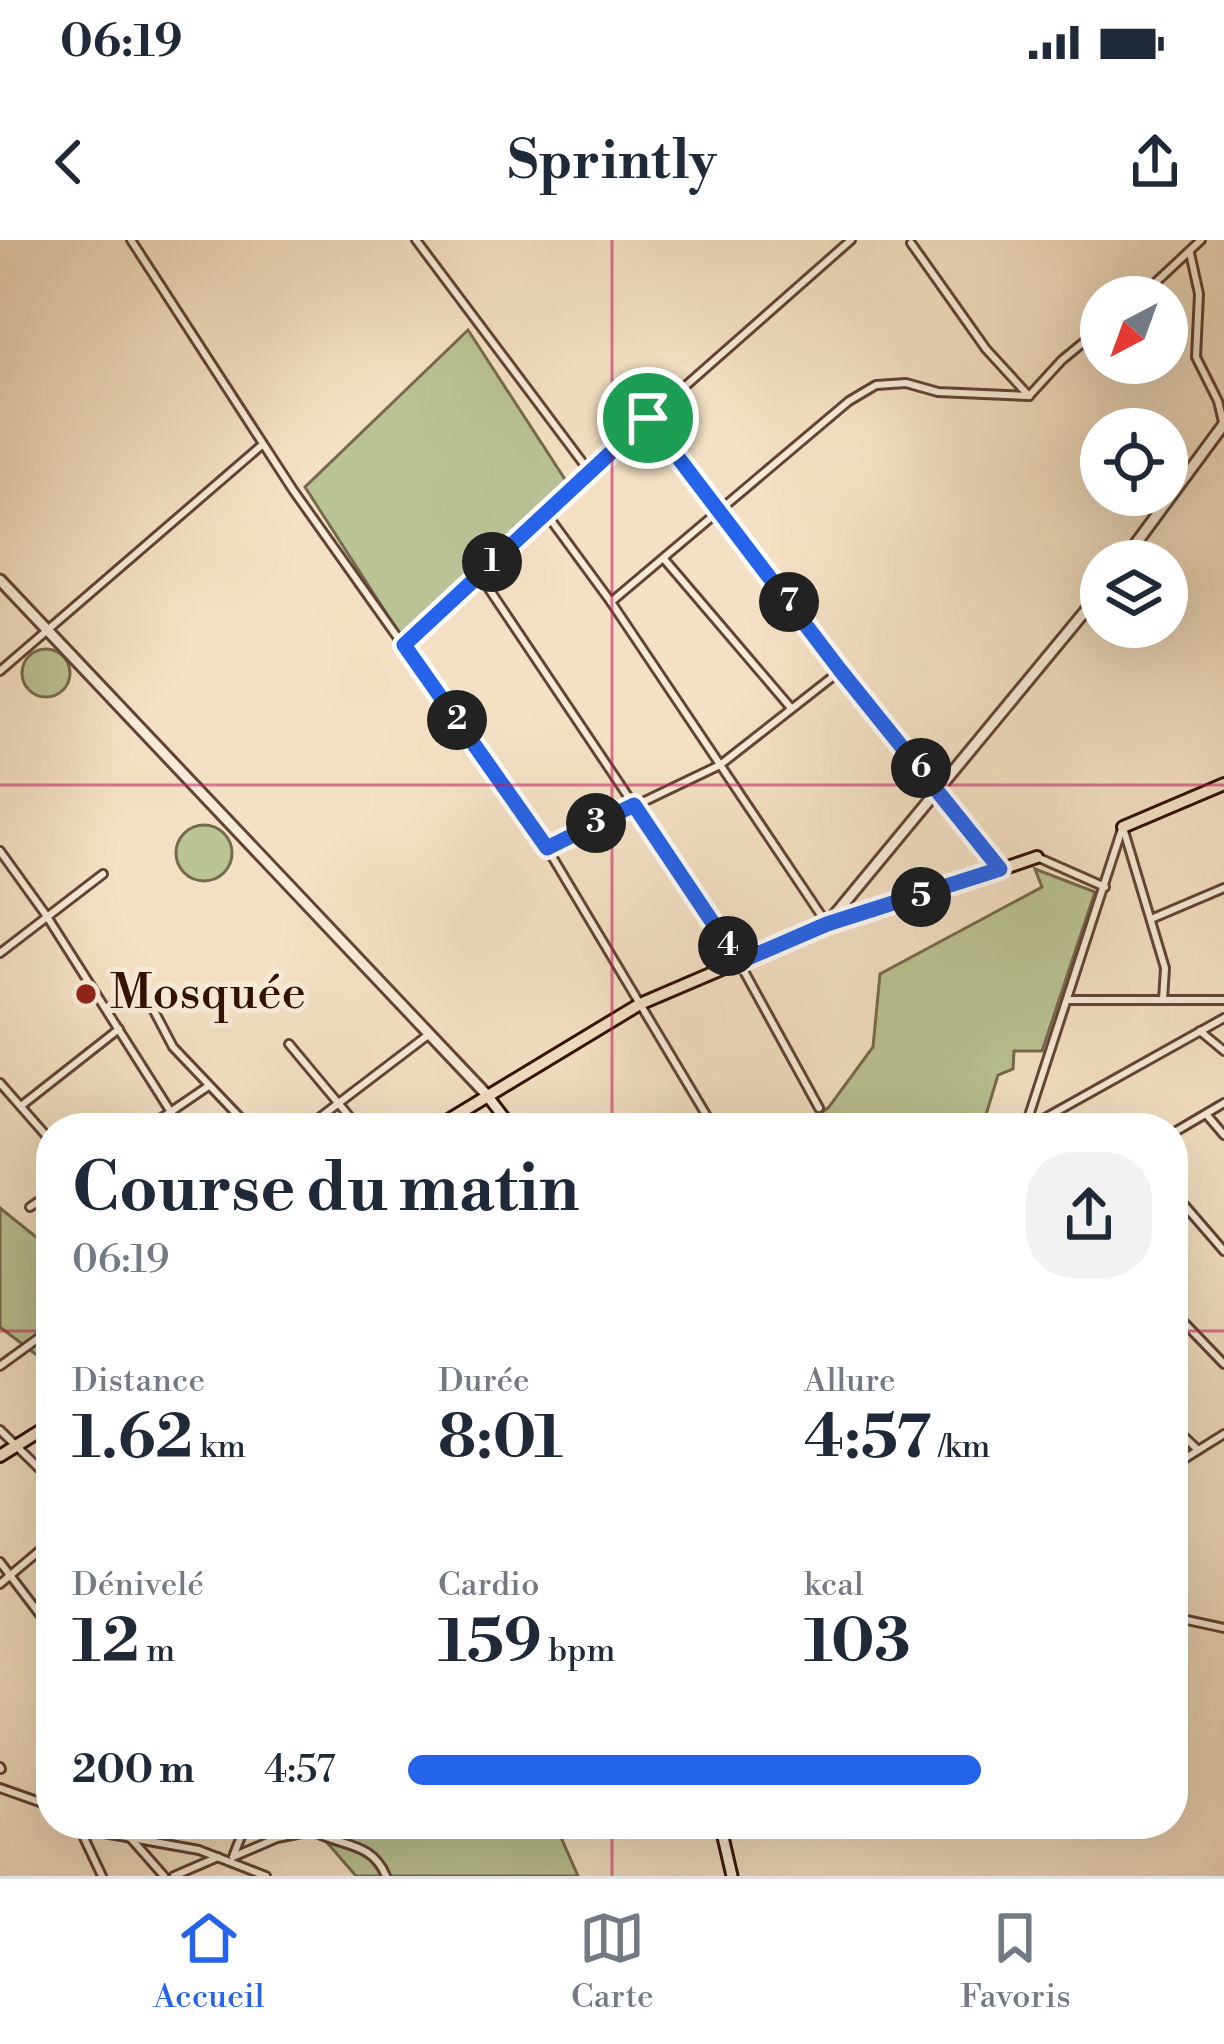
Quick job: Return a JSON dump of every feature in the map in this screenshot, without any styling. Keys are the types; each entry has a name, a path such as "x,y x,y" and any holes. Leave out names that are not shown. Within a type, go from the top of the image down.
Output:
{"main road":[{"path":"1123,827 1224,784"},
{"path":"458,1113 640,1004 827,924 1037,857"},
{"path":"0,1456 36,1433"}],"street":[{"path":"130,240 213,362 262,445 547,848 705,1113"},
{"path":"416,240 589,471"},
{"path":"404,645 589,471 851,240"},
{"path":"1138,540 1224,424 1196,357 1199,294 1187,240"},
{"path":"1164,276 1201,240"},
{"path":"912,241 986,349 1029,396"},
{"path":"1029,396 1080,345"},
{"path":"611,602 849,401 876,385 906,383 938,392 1029,396"},
{"path":"648,418 840,670 1000,869"},
{"path":"0,671 262,445"},
{"path":"545,512 611,602 827,924 1080,618"},
{"path":"664,559 791,709"},
{"path":"479,574 739,962 819,1108"},
{"path":"0,580 501,1113"},
{"path":"547,848 720,765 840,670"},
{"path":"1031,1113 1123,827"},
{"path":"1123,827 1165,968 1163,1000"},
{"path":"1,856 46,915 171,1112 207,1087"},
{"path":"1037,857 1106,886"},
{"path":"0,953 104,874"},
{"path":"1151,919 1224,888"},
{"path":"1069,1000 1224,1000"},
{"path":"151,1005 173,1047 234,1113"},
{"path":"1053,1113 1224,1018"},
{"path":"21,1106 119,1029"},
{"path":"1200,1031 1224,1051"},
{"path":"325,1113 428,1034"},
{"path":"289,1044 346,1113"},
{"path":"0,1083 36,1124"},
{"path":"1188,1124 1224,1103"},
{"path":"1206,1114 1224,1135"},
{"path":"30,1208 36,1204"},
{"path":"1188,1210 1224,1251"},
{"path":"1188,1327 1224,1364"},
{"path":"0,1366 36,1340"},
{"path":"0,1430 36,1465"},
{"path":"1188,1456 1224,1434"},
{"path":"1188,1440 1198,1450"},
{"path":"0,1584 36,1554"},
{"path":"0,1562 36,1609"},
{"path":"1188,1620 1224,1628"},
{"path":"0,1789 36,1801"},
{"path":"86,1839 102,1876"},
{"path":"131,1839 164,1876"},
{"path":"147,1839 231,1859 266,1876"},
{"path":"231,1859 240,1839"},
{"path":"231,1859 275,1839"},
{"path":"325,1839 359,1846 374,1857 386,1876"},
{"path":"723,1839 732,1876"},
{"path":"174,1876 218,1857"}],"green space":[{"path":"468,330 568,484 401,636 305,487"},
{"path":"46,649 63,656 70,673 63,690 46,697 29,690 22,673 29,656"},
{"path":"204,825 224,833 232,853 224,873 204,881 184,873 176,853 184,833"},
{"path":"1035,869 1095,892 1042,1051 1014,1051 1013,1069 998,1075 987,1113 822,1113 873,1047 880,974 1042,887"},
{"path":"0,1208 36,1237 36,1355 0,1327"},
{"path":"324,1839 562,1839 578,1876 356,1876"}],"place":[{"name":"Mosquée","path":"86,994"}],"route":[{"path":"648,418 840,670 1000,869 827,924 739,962 634,805 547,848 404,645 648,418"}]}
